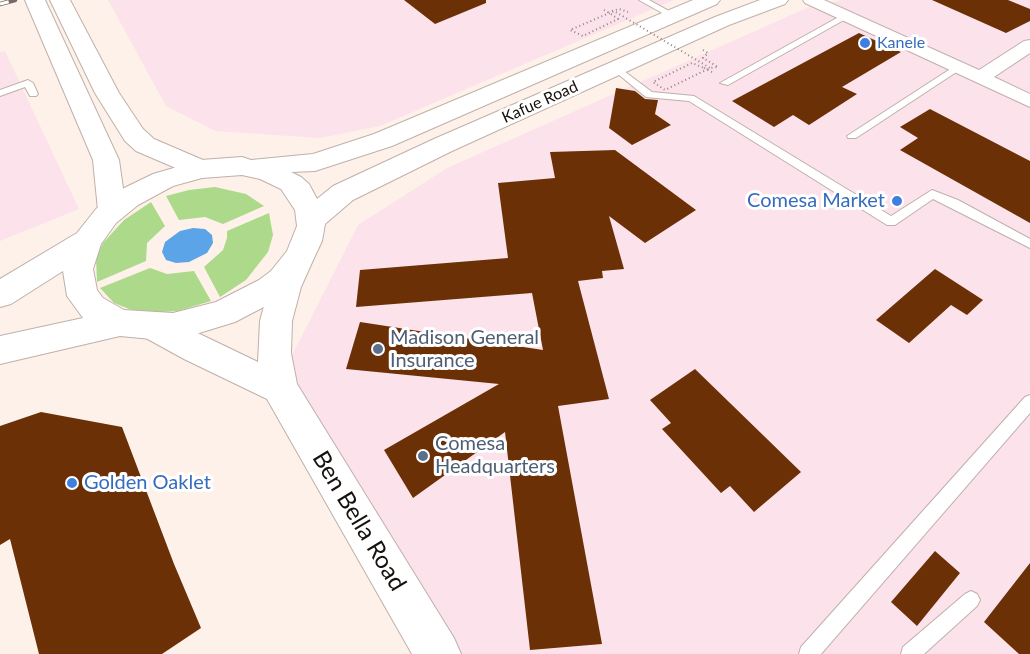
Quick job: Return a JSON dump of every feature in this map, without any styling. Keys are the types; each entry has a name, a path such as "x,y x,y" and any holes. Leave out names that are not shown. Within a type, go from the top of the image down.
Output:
{"main road":[{"name":"Kafue Road","path":"242,166 315,162 339,156 383,140 709,0"},
{"name":"Kafue Road","path":"310,221 343,193 443,145 616,68 778,0"},
{"path":"49,4 134,135 144,145 201,169"},
{"path":"49,4 106,160 112,210"},
{"path":"242,166 268,172 291,183 306,201 310,221 309,236 299,258 282,279 270,289 240,306 207,319 173,327 156,327 120,323 105,316 83,296 79,283 78,269 87,241 96,227 112,210 154,184 201,169 242,166"},
{"path":"0,295 87,241"},
{"name":"Ben Bella Road","path":"299,258 285,287 276,321 274,353 280,388 438,654"},
{"path":"0,350 120,323"},
{"path":"156,327 196,349 280,388"}],"street":[{"path":"811,0 1030,101"},
{"path":"980,78 1030,45"}],"lane":[{"path":"643,0 674,16"},
{"path":"725,83 847,16"},
{"path":"852,136 958,67"},
{"path":"616,68 649,95 691,98 709,108 891,222 932,194 954,203 1030,244"},
{"path":"0,93 28,83 33,94"},
{"path":"808,654 1030,402"},
{"path":"910,654 971,600"}],"path":[{"path":"611,12 618,19 583,36 570,30 611,12 619,9 626,13 631,9"},
{"path":"604,10 710,68"},
{"path":"698,46 708,53 703,58 718,67 710,68 667,90 653,82 692,63 704,68 715,74"}],"shaded area":[{"path":"108,0 674,0 380,126 320,138 215,131 166,106"},
{"path":"842,0 1030,0 1030,654 444,654 278,383 358,225 447,168 809,7"},
{"path":"5,51 79,209 0,241 0,52"}],"green space":[{"path":"215,187 246,194 264,206 223,224 205,217 179,220 166,196"},
{"path":"151,202 165,226 147,243 146,261 97,282 96,258 103,243 124,220"},
{"path":"269,213 273,235 268,252 246,280 220,297 204,267 223,250 227,231"},
{"path":"150,268 167,274 194,271 211,301 178,311 144,313 114,303 100,288"}],"water":[{"path":"193,228 205,229 212,235 213,243 207,253 189,262 176,263 166,260 162,252 165,242 180,231"}],"building":[{"path":"404,0 486,0 486,3 435,24"},
{"path":"932,0 1008,0 1030,9 1030,21 1006,33"},
{"path":"859,33 901,52 842,87 857,94 809,125 793,115 774,127 732,101"},
{"path":"616,88 635,91 645,99 658,100 655,114 671,125 632,145 609,128"},
{"path":"930,109 1030,161 1030,223 900,150 918,138 900,127"},
{"path":"615,150 696,210 645,243 609,216 624,269 602,271 603,278 578,281 609,399 558,406 602,644 530,650 505,432 413,498 384,450 499,384 346,369 360,322 543,350 532,293 356,307 360,270 508,258 498,183 555,178 550,152"},
{"path":"935,269 983,300 967,315 951,305 909,343 876,320"},
{"path":"695,369 801,472 754,512 730,486 721,493 662,429 671,423 650,400"},
{"name":"Golden Oaklet","path":"41,412 122,427 201,628 162,654 39,654 10,539 0,545 0,426"},
{"path":"935,551 960,573 917,626 891,602"},
{"path":"1030,563 1030,654 1019,654 984,622"}],"railway":[{"path":"0,4 15,0"}],"place":[{"name":"Kanele","path":"865,43"},
{"name":"Comesa Market","path":"897,201"},
{"name":"Madison General Insurance","path":"378,349"},
{"name":"Comesa Headquarters","path":"423,456"},
{"name":"Golden Oaklet","path":"72,483"}]}
